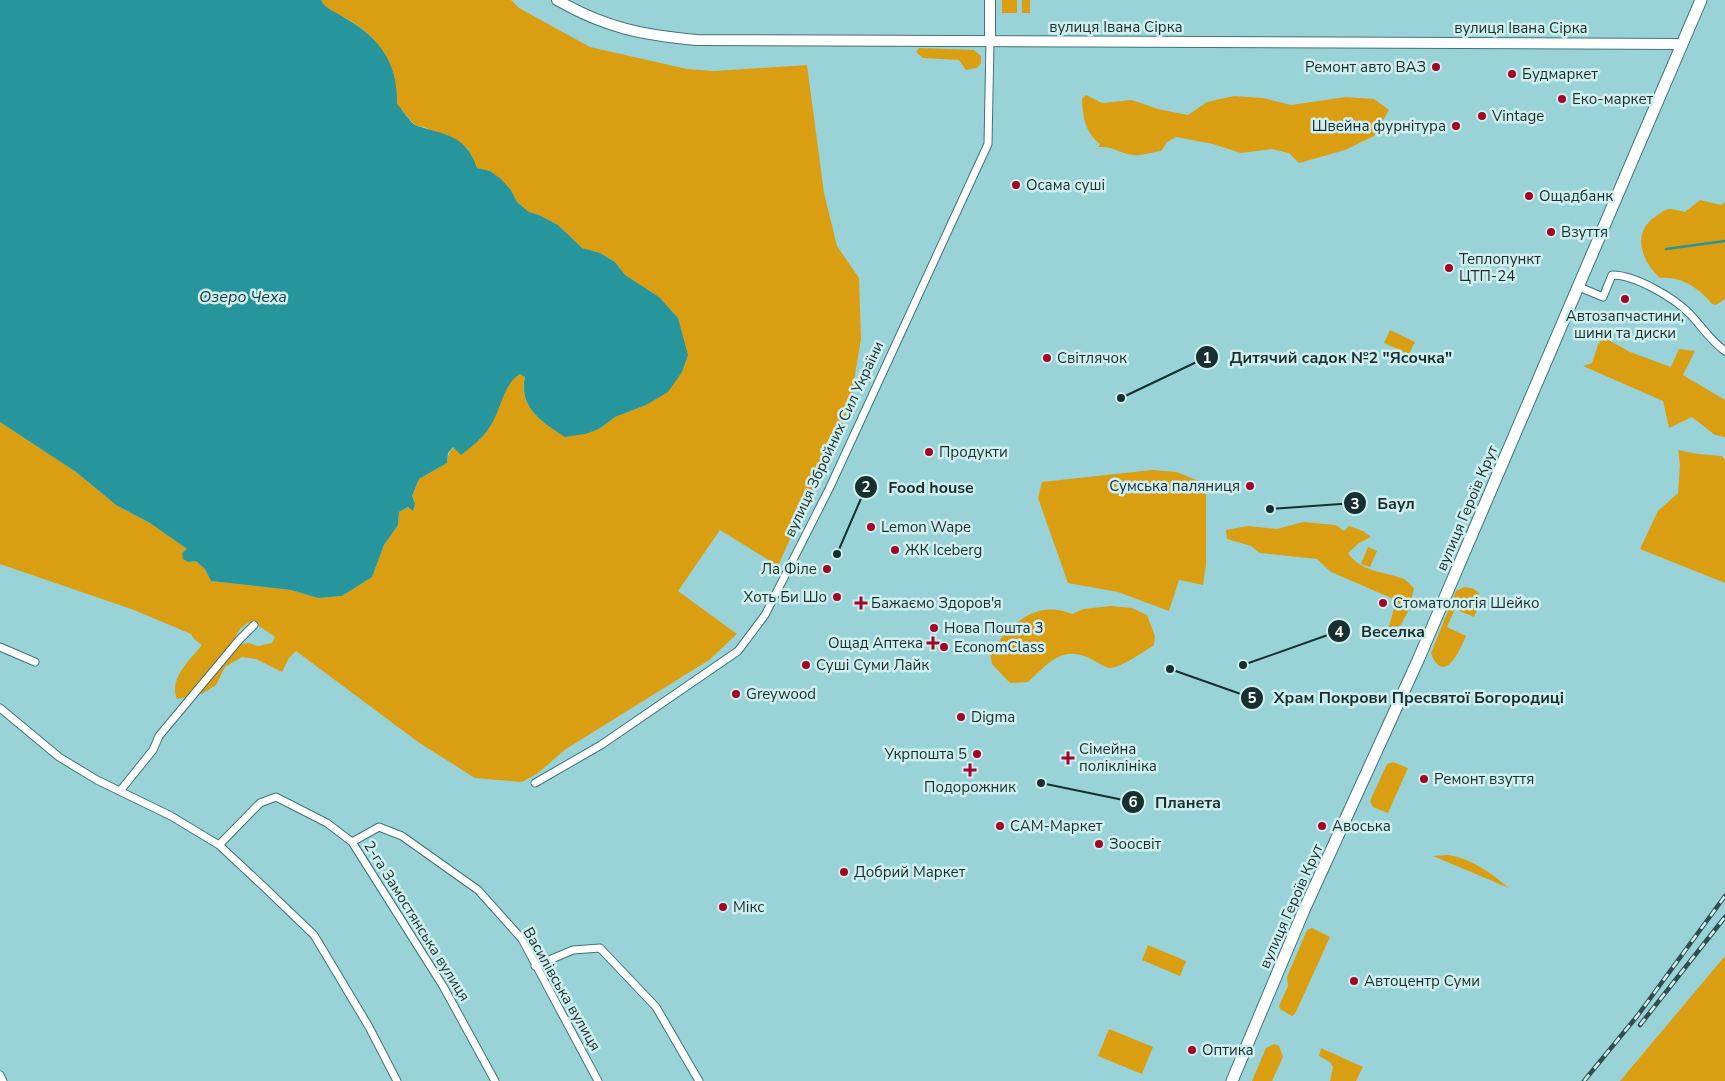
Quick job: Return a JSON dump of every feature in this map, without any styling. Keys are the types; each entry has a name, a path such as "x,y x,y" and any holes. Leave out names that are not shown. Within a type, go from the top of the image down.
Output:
{"main road":[{"name":"вулиця Героїв Крут","path":"1232,1081 1304,910 1401,699 1701,0"}],"street":[{"name":"вулиця Івана Сірка","path":"557,0 576,11 617,27 647,35 697,40 1682,44"},
{"name":"вулиця Збройних Сил України","path":"535,783 601,745 738,651 765,616 830,487 988,144 990,0"},
{"path":"1579,287 1603,297 1612,275 1620,275 1661,292 1690,314 1714,343 1725,351"},
{"path":"120,791 153,750 159,736 181,708 254,625"},
{"path":"0,647 35,662"},
{"path":"0,708 59,756 97,780 170,816 219,845 314,936 370,1027 397,1081"},
{"name":"2-га Замостянська вулиця","path":"219,845 260,803 276,797 328,823 352,842 443,986 495,1081"},
{"name":"Василівська вулиця","path":"352,842 379,826 402,836 478,890 522,939 598,1081"},
{"path":"535,966 573,950 600,948 656,1007 698,1081"},
{"path":"0,1075 3,1081"}],"shaded area":[{"path":"321,0 511,0 519,8 590,47 687,69 714,71 807,65 824,193 837,246 859,278 861,339 850,405 778,566 720,530 678,591 737,634 709,660 566,749 538,773 522,782 475,778 418,742 296,651 289,658 282,672 256,659 242,657 225,667 216,685 202,694 193,688 186,697 177,699 175,692 178,677 202,645 191,634 134,610 0,564 0,422 76,472 116,505 150,523 187,549 182,553 188,562 196,561 205,569 211,581 291,590 318,598 342,596 372,577 384,545 398,525 399,512 408,507 413,511 415,504 412,496 419,479 447,463 451,450 454,448 480,440 490,425 509,385 520,373 525,377 525,397 534,413 566,437 599,429 615,417 646,405 682,336 678,318 659,297 624,275 615,262 600,253 582,248 558,225 529,212 517,202 511,190 490,171 477,168 467,148 424,127 416,126 396,104 394,78 385,55 378,45 360,27 329,10","holes":["252,621 275,637 272,643 258,646 249,643 235,645 239,630"]},
{"path":"1002,0 1017,0 1017,13 1002,13"},
{"path":"1022,0 1030,0 1030,13 1022,13"},
{"path":"919,48 974,50 981,56 981,63 977,68 966,70 959,60 923,58 916,52"},
{"path":"1086,95 1102,103 1132,100 1158,109 1188,115 1207,102 1234,96 1263,98 1291,105 1346,97 1374,99 1389,110 1374,136 1345,150 1299,163 1289,153 1272,149 1241,153 1213,144 1176,137 1167,142 1161,151 1133,155 1098,147 1100,144 1091,135 1084,118 1082,99"},
{"path":"1700,200 1721,205 1725,202 1725,299 1716,305 1712,304 1689,284 1675,279 1660,278 1648,264 1642,248 1641,239 1643,231 1655,217 1669,209 1685,212"},
{"path":"1390,330 1415,342 1409,354 1384,343"},
{"path":"1603,337 1630,352 1671,367 1679,349 1695,351 1683,375 1725,400 1725,437 1715,435 1692,417 1669,428 1663,401 1583,366 1592,363"},
{"path":"1678,450 1722,456 1725,460 1725,583 1640,549 1658,511 1678,493 1680,465"},
{"path":"1152,470 1177,472 1206,484 1206,565 1203,585 1179,580 1169,611 1118,592 1068,583 1038,498 1042,482"},
{"path":"1303,522 1336,525 1344,531 1349,526 1363,531 1371,537 1359,543 1348,553 1359,564 1403,579 1414,588 1409,610 1400,626 1389,627 1396,600 1331,572 1317,559 1260,553 1251,546 1227,539 1226,530 1248,526 1277,529"},
{"path":"1368,547 1377,551 1370,567 1361,564"},
{"path":"1464,587 1476,590 1479,593 1480,601 1474,617 1455,609 1447,627 1466,636 1456,656 1446,666 1441,667 1436,663 1431,653 1456,591"},
{"path":"1111,606 1132,608 1147,615 1155,636 1154,645 1113,668 1106,667 1084,656 1067,654 1060,656 1028,682 1010,683 992,664 990,652 1007,632 1025,617 1047,610 1059,610 1072,614 1083,609"},
{"path":"1393,762 1408,768 1388,813 1373,807 1370,801 1387,764"},
{"path":"1449,855 1481,867 1509,888 1433,856"},
{"path":"1312,928 1330,937 1295,1014 1292,1016 1280,1009 1279,1006 1288,986 1287,977 1307,930"},
{"path":"1148,945 1186,961 1180,976 1142,960"},
{"path":"1725,956 1725,1081 1620,1081"},
{"path":"1109,1029 1153,1047 1142,1074 1098,1056"},
{"path":"1274,1044 1279,1046 1283,1057 1272,1081 1252,1081 1266,1048"},
{"path":"1321,1048 1363,1067 1356,1081 1330,1081 1333,1067 1330,1062 1319,1056"}],"water":[{"name":"Озеро Чеха","path":"0,0 321,0 328,9 357,26 377,43 390,64 394,76 397,104 412,122 417,126 454,138 467,149 477,168 490,171 501,179 511,190 517,202 529,212 558,225 582,248 600,253 615,262 625,275 659,297 678,318 688,355 682,372 668,392 646,405 615,417 599,429 585,434 565,437 548,426 534,413 525,397 525,377 520,374 510,384 493,421 480,439 461,455 453,447 448,453 447,463 419,479 412,496 415,504 413,511 408,507 399,512 398,525 384,545 372,577 342,596 318,598 291,590 211,581 205,569 196,561 188,562 183,559 182,553 187,549 150,523 116,505 76,472 0,422"}],"waterway":[{"path":"1666,249 1725,241"}],"railway":[{"path":"1584,1081 1638,1015 1725,896"},
{"path":"1640,1025 1725,917"}],"place":[{"name":"Ремонт авто ВАЗ","path":"1436,67"},
{"name":"Будмаркет","path":"1512,74"},
{"name":"Еко-маркет","path":"1562,99"},
{"name":"Vintage","path":"1482,116"},
{"name":"Швейна фурнітура","path":"1456,126"},
{"name":"Осама суші","path":"1016,185"},
{"name":"Ощадбанк","path":"1529,196"},
{"name":"Взуття","path":"1551,232"},
{"name":"Теплопункт ЦТП-24","path":"1449,268"},
{"name":"Автозапчастини, шини та диски","path":"1625,299"},
{"name":"Світлячок","path":"1047,358"},
{"name":"Дитячий садок №2 \"Ясочка\"","path":"1121,398"},
{"name":"Продукти","path":"929,452"},
{"name":"Сумська паляниця","path":"1250,486"},
{"name":"Баул","path":"1270,509"},
{"name":"Lemon Wape","path":"871,527"},
{"name":"ЖК Iceberg","path":"895,550"},
{"name":"Food house","path":"837,554"},
{"name":"Ла Філе","path":"827,569"},
{"name":"Хоть Би Шо","path":"837,597"},
{"name":"Бажаємо Здоров'я","path":"861,603"},
{"name":"Стоматологія Шейко","path":"1383,603"},
{"name":"Нова Пошта 3","path":"934,628"},
{"name":"Ощад Аптека","path":"933,643"},
{"name":"EconomClass","path":"944,647"},
{"name":"Суші Суми Лайк","path":"806,665"},
{"name":"Веселка","path":"1243,665"},
{"name":"Храм Покрови Пресвятої Богородиці","path":"1170,669"},
{"name":"Greywood","path":"736,694"},
{"name":"Digma","path":"961,717"},
{"name":"Укрпошта 5","path":"977,754"},
{"name":"Сімейна поліклініка","path":"1068,758"},
{"name":"Подорожник","path":"970,770"},
{"name":"Ремонт взуття","path":"1424,779"},
{"name":"Планета","path":"1041,783"},
{"name":"САМ-Маркет","path":"1000,826"},
{"name":"Авоська","path":"1322,826"},
{"name":"Зоосвіт","path":"1099,844"},
{"name":"Добрий Маркет","path":"844,872"},
{"name":"Мікс","path":"723,907"},
{"name":"Автоцентр Суми","path":"1354,981"},
{"name":"Оптика","path":"1192,1050"}]}
